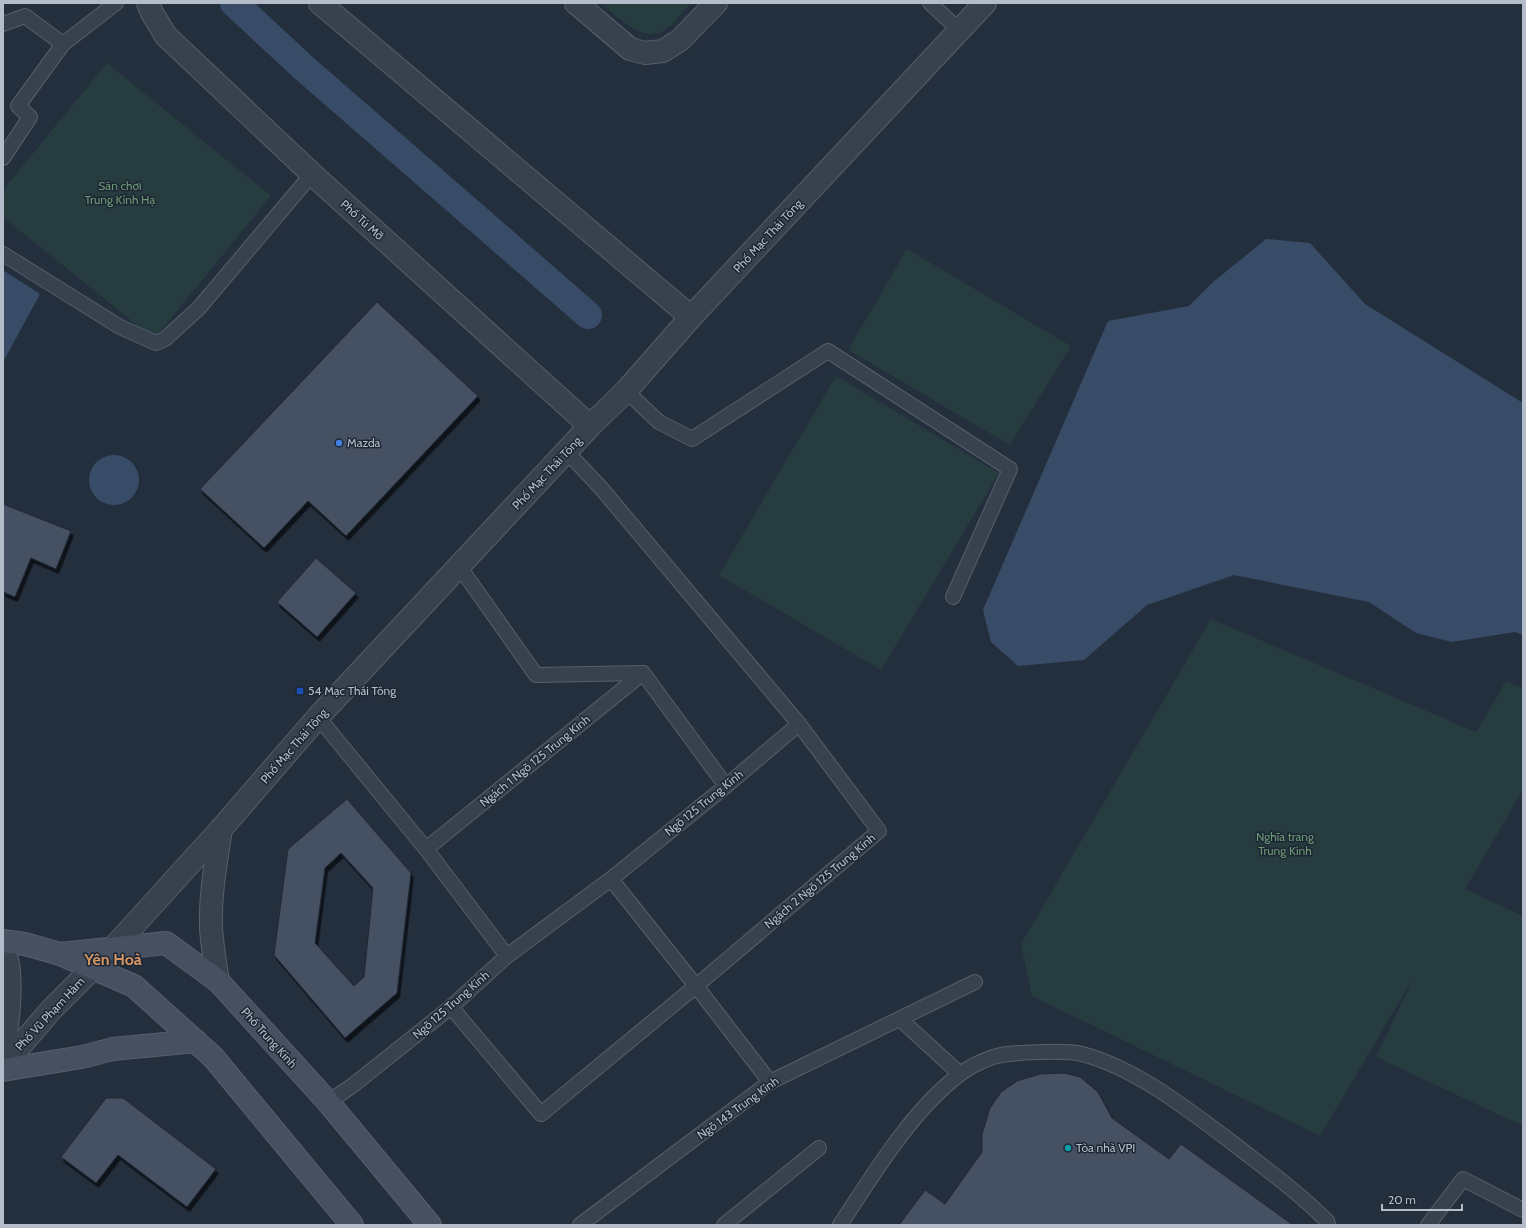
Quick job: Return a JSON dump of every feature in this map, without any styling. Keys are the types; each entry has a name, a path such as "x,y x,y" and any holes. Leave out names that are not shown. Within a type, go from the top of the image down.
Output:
{"main road":[{"name":"Phố Trung Kính","path":"3,941 25,944 60,954 94,967 134,986 213,1057 352,1225"},
{"name":"Phố Trung Kính","path":"60,954 114,947 166,943 218,981 328,1102 430,1225"},
{"path":"3,1070 82,1057 113,1049 196,1041"}],"street":[{"name":"Phố Tú Mỡ","path":"148,3 152,13 166,36 312,174 590,426"},
{"path":"320,3 691,317"},
{"path":"576,3 630,49 644,53 663,50 680,40 716,3"},
{"name":"Phố Mạc Thái Tông","path":"114,947 221,830 318,717 590,426 626,391 691,317 985,3"},
{"path":"218,981 213,948 212,907 214,870 221,830"},
{"name":"Phố Vũ Phạm Hàm","path":"3,1066 51,1010 114,947"},
{"path":"3,949 9,968 7,1033 3,1050"}],"lane":[{"path":"3,158 30,117 18,106 63,44 116,3"},
{"path":"930,3 959,30"},
{"path":"3,24 25,16 63,44"},
{"path":"3,254 120,327 156,343 165,339 199,308 312,174"},
{"path":"626,391 659,422 692,438 828,351 1010,469 953,597"},
{"path":"567,452 601,488 799,724"},
{"path":"459,566 536,675 643,673 726,786"},
{"name":"Ngách 1 Ngõ 125 Trung Kính","path":"426,849 643,673"},
{"path":"318,717 426,849 507,956"},
{"name":"Ngõ 125 Trung Kính","path":"328,1102 352,1086 451,1007 507,956 611,879 726,786 799,724"},
{"name":"Ngách 2 Ngõ 125 Trung Kính","path":"451,1007 541,1114 696,986 879,831 799,724"},
{"path":"611,879 770,1082"},
{"name":"Ngõ 143 Trung Kính","path":"580,1225 770,1082 975,982"},
{"path":"900,1019 960,1074"},
{"path":"840,1225 910,1124 960,1074 993,1057 1038,1052 1081,1054 1120,1067 1194,1114 1302,1196 1327,1221 1328,1225"},
{"path":"724,1225 819,1148"},
{"path":"1428,1225 1463,1179 1523,1210"}],"green space":[{"path":"601,3 691,3 676,21 665,30 648,34 630,27"},
{"name":"Sân chơi Trung Kính Hạ","path":"107,63 271,196 154,339 3,217 3,190"},
{"path":"907,249 1071,346 1010,445 848,350"},
{"path":"836,376 999,473 881,670 719,575"},
{"name":"Nghĩa trang Trung Kính","path":"1211,619 1476,732 1506,681 1523,688 1523,790 1465,889 1523,916 1523,1126 1376,1057 1414,977 1320,1136 1032,996 1021,944"}],"water":[{"path":"1266,239 1310,243 1365,304 1523,403 1523,635 1515,632 1452,642 1416,633 1369,602 1234,575 1147,605 1084,660 1018,666 991,642 983,610 1108,321 1189,306 1212,283"},
{"path":"3,270 40,294 3,362"},
{"path":"109,455 119,455 132,462 139,475 139,485 132,498 119,505 109,505 100,501 93,494 89,485 89,475 93,466 100,459"}],"building":[{"name":"Mazda","path":"377,302 478,396 346,536 308,501 264,548 200,489"},
{"path":"3,504 71,531 56,569 31,558 15,597 3,592"},
{"path":"316,558 356,593 317,637 277,602"},
{"path":"347,799 411,873 397,993 345,1038 274,955 288,849","holes":["341,853 373,888 364,977 354,986 315,943 325,868"]},
{"name":"Tòa nhà VPI","path":"1064,1073 1080,1077 1098,1092 1112,1118 1169,1159 1181,1144 1293,1225 899,1225 925,1190 945,1204 982,1152 982,1134 990,1108 1001,1092 1017,1081 1040,1074"},
{"path":"106,1098 123,1098 216,1169 187,1207 118,1155 96,1183 61,1157"}],"waterway":[{"path":"234,3 304,68 588,315"}],"place":[{"name":"Mazda","path":"339,443"},
{"name":"54 Mạc Thái Tông","path":"300,691"},
{"name":"Tòa nhà VPI","path":"1068,1148"}],"district":[{"name":"Yên Hoà","path":"113,959"}]}
